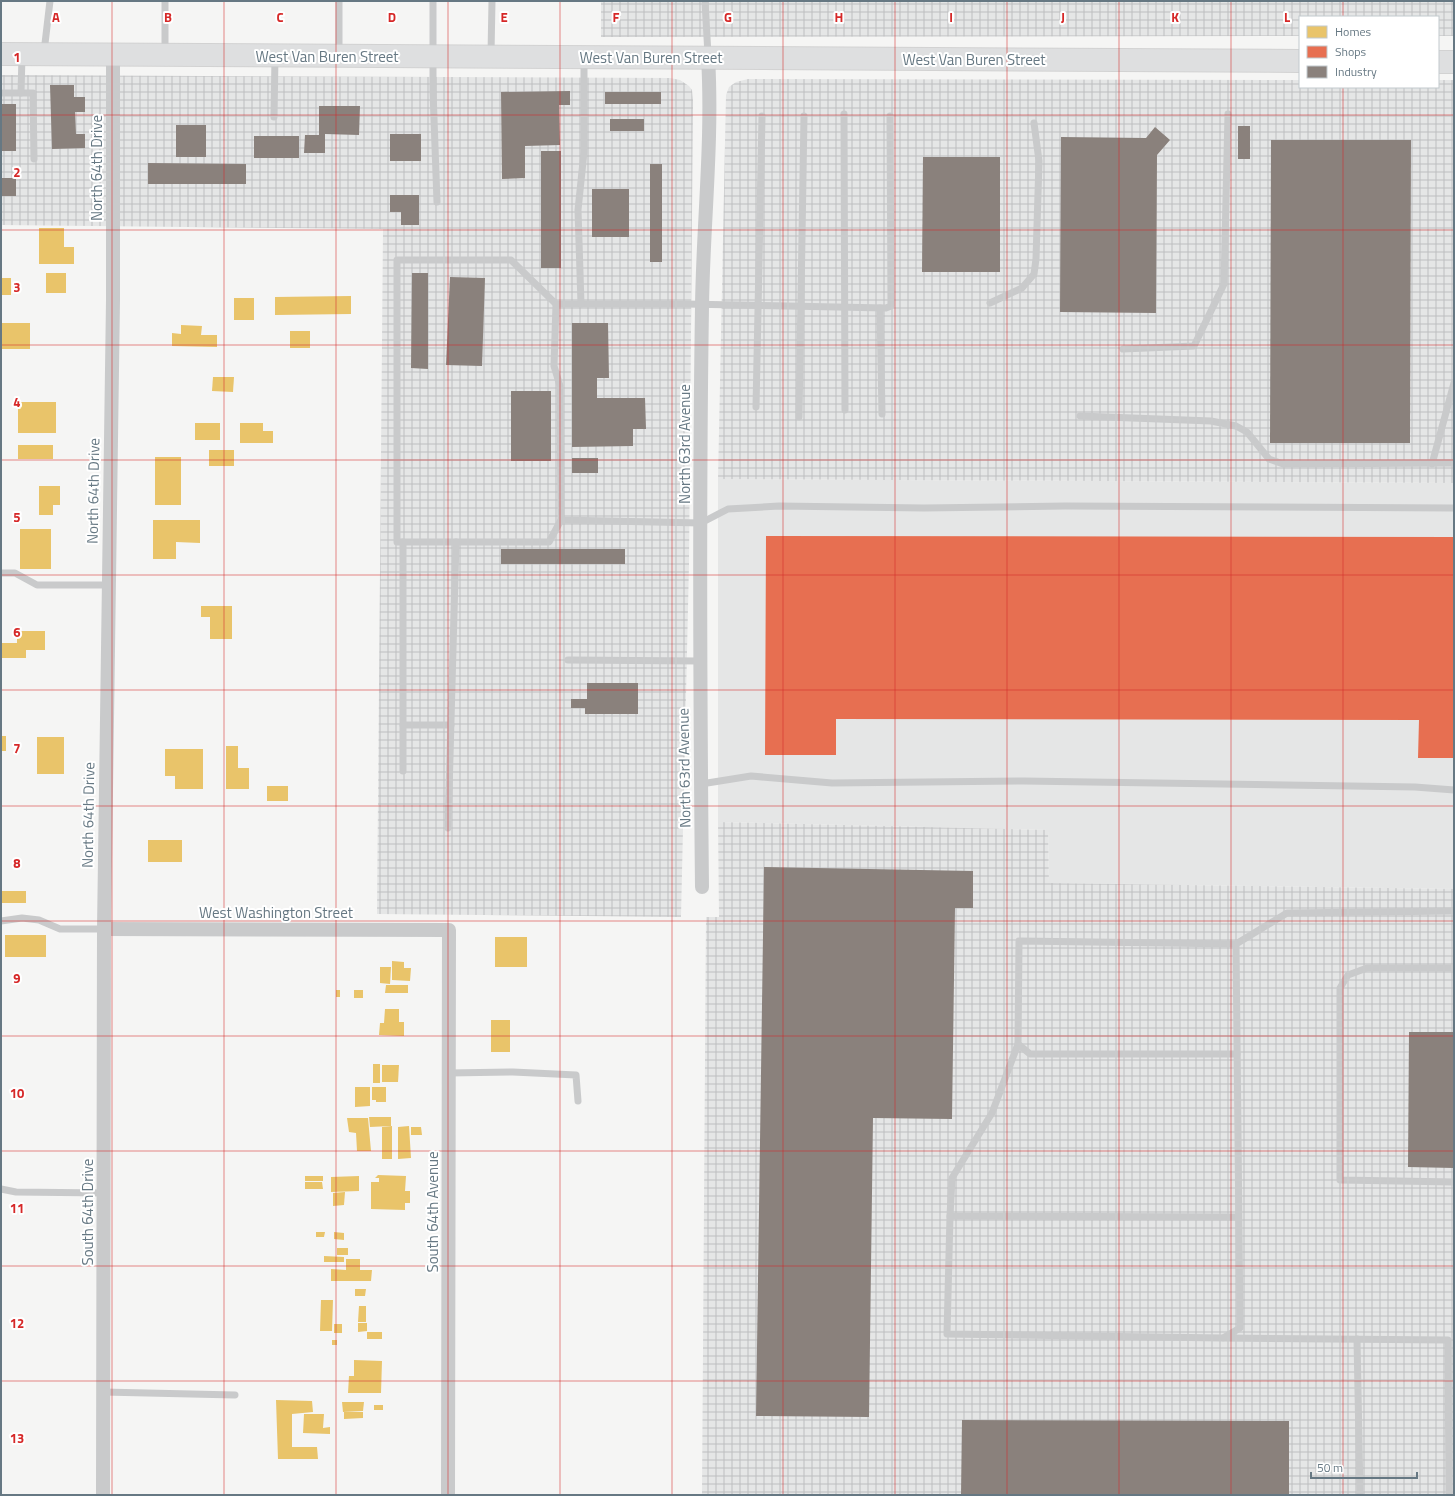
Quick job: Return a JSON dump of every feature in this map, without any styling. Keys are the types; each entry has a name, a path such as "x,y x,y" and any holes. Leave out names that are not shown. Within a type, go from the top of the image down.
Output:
{"main road":[{"name":"West Van Buren Street","path":"11,54 1299,61"},
{"path":"1439,62 1454,62"}],"street":[{"name":"North 64th Drive","path":"104,929 113,300 114,54"},
{"name":"North 63rd Avenue","path":"702,888 700,661 702,305 709,161 710,90 708,57"},
{"name":"West Washington Street","path":"104,929 449,930"},
{"name":"South 64th Drive","path":"103,1495 104,929"},
{"name":"South 64th Avenue","path":"448,1495 449,930"}],"lane":[{"path":"44,54 50,1"},
{"path":"164,1 165,55"},
{"path":"339,1 339,56"},
{"path":"433,1 437,202"},
{"path":"491,56 492,1"},
{"name":"North 63rd Avenue","path":"705,1 708,57"},
{"path":"11,54 21,93"},
{"path":"274,117 275,55"},
{"path":"581,304 578,210 584,152 584,57"},
{"path":"1,93 33,93 34,159"},
{"path":"844,114 845,410"},
{"path":"1123,348 1194,346 1224,284 1228,114"},
{"path":"756,407 762,116"},
{"path":"799,418 804,116"},
{"path":"556,304 554,366 560,386 561,520 550,542 397,542 397,260 511,260 556,304 886,308 891,306 890,116"},
{"path":"990,303 1022,288 1034,274 1036,258 1038,162 1034,123"},
{"path":"880,308 882,414"},
{"path":"1432,464 1454,383"},
{"path":"1080,416 1211,421 1236,426 1247,432 1269,459 1283,464 1454,463"},
{"path":"561,520 701,523 728,509 778,506 916,508 1065,506 1454,508"},
{"path":"403,542 403,771"},
{"path":"448,828 456,542"},
{"path":"1,572 15,573 37,585 109,585"},
{"path":"568,660 700,661"},
{"path":"403,726 451,726"},
{"path":"701,784 751,776 832,783 1088,782 1415,787 1454,790"},
{"path":"1449,1495 1448,1340 947,1334 952,1178 992,1113 1018,1044 1019,941 1236,944 1287,913 1454,911"},
{"path":"1,921 22,918 39,920 60,929 104,929"},
{"path":"1223,1338 1240,1328 1236,944"},
{"path":"1454,968 1367,968 1348,975 1340,988 1340,1180 1454,1182"},
{"path":"1018,1044 1030,1054 1237,1054"},
{"path":"449,1073 513,1072 576,1075 578,1101"},
{"path":"1,1188 16,1192 104,1193"},
{"path":"950,1216 1238,1217"},
{"path":"1357,1339 1360,1495"},
{"path":"103,1392 235,1395"}],"shaded area":[{"path":"601,1 1454,1 1454,36 1439,36 1439,16 1299,16 1299,36 601,37"},
{"path":"1,75 670,78 680,80 689,86 692,90 693,101 689,564 681,917 377,914 383,229 1,225"},
{"path":"748,79 1299,80 1299,88 1439,88 1439,80 1454,80 1454,483 718,479 726,95 729,87 736,82"},
{"path":"718,479 1454,483 1454,889 1049,883 1048,830 718,822"},
{"path":"718,822 1048,830 1049,883 1454,889 1454,1495 702,1495 706,917 719,917"}],"building: Homes":[{"path":"39,228 64,228 64,247 74,247 74,264 39,264"},
{"path":"46,273 66,273 66,293 46,293"},
{"path":"1,278 11,278 11,295 1,295"},
{"path":"351,296 351,314 275,315 275,297"},
{"path":"234,298 254,298 254,320 234,320"},
{"path":"1,323 30,323 30,349 1,349"},
{"path":"181,325 202,326 201,335 217,335 217,347 172,346 172,333 181,334"},
{"path":"290,331 310,331 310,348 290,348"},
{"path":"213,377 234,377 233,392 212,391"},
{"path":"18,402 56,402 56,433 18,433"},
{"path":"195,423 220,423 220,440 195,440"},
{"path":"240,423 263,423 263,431 273,431 273,443 240,443"},
{"path":"18,445 53,445 53,459 18,459"},
{"path":"209,450 234,450 234,466 209,466"},
{"path":"155,457 181,457 181,505 155,505"},
{"path":"39,486 60,486 60,505 53,505 53,515 39,515"},
{"path":"153,520 200,520 200,543 176,542 176,559 153,559"},
{"path":"20,529 51,529 51,569 20,569"},
{"path":"201,606 232,606 232,639 210,639 210,617 201,617"},
{"path":"17,631 45,631 45,650 26,650 26,658 1,658 1,643 17,643"},
{"path":"1,736 6,736 6,751 1,751"},
{"path":"37,737 64,737 64,774 37,774"},
{"path":"226,746 238,746 238,768 249,768 249,789 226,789"},
{"path":"165,749 203,749 203,789 175,789 175,776 165,776"},
{"path":"267,786 288,786 288,801 267,801"},
{"path":"148,840 182,840 182,862 148,862"},
{"path":"1,891 26,891 26,903 1,903"},
{"path":"5,935 46,935 46,957 5,957"},
{"path":"495,937 527,937 527,967 495,967"},
{"path":"392,961 404,962 404,968 411,968 410,981 392,980"},
{"path":"380,967 391,967 390,984 380,983"},
{"path":"386,985 408,985 408,993 385,993"},
{"path":"336,990 340,990 340,997 336,997"},
{"path":"354,990 363,990 363,998 354,998"},
{"path":"385,1009 399,1009 399,1022 404,1022 404,1036 379,1035 380,1023 384,1023"},
{"path":"491,1020 510,1020 510,1052 491,1052"},
{"path":"373,1064 380,1064 380,1083 373,1083"},
{"path":"382,1065 399,1065 398,1082 382,1082"},
{"path":"355,1087 370,1087 370,1106 355,1107"},
{"path":"372,1087 386,1087 386,1102 376,1102 376,1100 372,1100"},
{"path":"369,1117 391,1117 391,1126 370,1127"},
{"path":"347,1118 368,1118 371,1151 357,1151 356,1133 349,1132"},
{"path":"392,1126 392,1159 382,1159 382,1127"},
{"path":"409,1126 411,1158 398,1159 398,1127"},
{"path":"411,1127 421,1127 422,1135 411,1135"},
{"path":"378,1175 406,1176 405,1191 410,1191 410,1203 405,1203 405,1210 371,1209 371,1182 379,1182 379,1178 375,1178"},
{"path":"305,1176 323,1176 323,1181 305,1181"},
{"path":"359,1176 359,1191 331,1192 331,1177"},
{"path":"305,1182 322,1182 323,1189 305,1189"},
{"path":"345,1192 344,1205 333,1206 333,1193"},
{"path":"316,1232 325,1232 324,1237 316,1237"},
{"path":"334,1232 344,1233 344,1240 334,1239"},
{"path":"337,1248 348,1248 348,1255 337,1255"},
{"path":"324,1256 344,1257 344,1262 324,1262"},
{"path":"346,1259 360,1259 360,1270 372,1270 371,1281 331,1281 331,1269 346,1270"},
{"path":"355,1289 366,1289 365,1296 355,1296"},
{"path":"321,1300 333,1300 332,1331 320,1331"},
{"path":"359,1306 366,1306 366,1322 358,1322"},
{"path":"358,1323 367,1323 367,1331 358,1332"},
{"path":"334,1324 342,1324 342,1333 334,1333"},
{"path":"367,1332 382,1332 382,1339 367,1339"},
{"path":"332,1340 337,1340 337,1345 332,1345"},
{"path":"354,1360 382,1361 381,1393 348,1393 349,1376 354,1376"},
{"path":"276,1400 312,1401 313,1412 292,1414 292,1447 317,1447 318,1459 278,1459"},
{"path":"342,1402 364,1402 363,1411 343,1412"},
{"path":"374,1405 383,1405 383,1410 374,1410"},
{"path":"344,1412 363,1412 363,1418 344,1419"},
{"path":"304,1414 324,1414 323,1428 330,1427 330,1434 303,1433"}],"building: Shops":[{"path":"766,536 1454,537 1454,758 1418,758 1419,720 836,719 836,755 765,755"}],"building: Industry":[{"path":"50,85 74,85 74,97 85,97 85,112 75,112 76,134 85,134 85,148 52,149"},
{"path":"570,91 570,105 559,105 560,145 525,146 525,178 502,179 501,92"},
{"path":"605,92 661,92 661,104 605,104"},
{"path":"1,104 16,104 16,151 1,151"},
{"path":"319,106 360,106 359,135 325,134 325,153 304,153 305,135 319,135"},
{"path":"610,119 644,119 644,131 610,131"},
{"path":"176,125 206,125 206,157 176,157"},
{"path":"1238,126 1250,126 1250,159 1238,159"},
{"path":"1155,127 1170,140 1157,155 1156,313 1060,312 1061,137 1146,138"},
{"path":"390,134 421,134 421,161 390,161"},
{"path":"254,136 299,136 299,158 254,158"},
{"path":"1271,140 1411,140 1410,443 1270,443"},
{"path":"541,151 561,151 561,268 541,268"},
{"path":"923,157 1000,157 1000,272 922,272"},
{"path":"148,163 246,164 246,184 148,184"},
{"path":"650,164 662,164 662,262 650,262"},
{"path":"1,178 16,178 16,196 1,196"},
{"path":"592,189 629,189 629,237 592,237"},
{"path":"390,195 419,195 419,225 401,225 401,212 390,212"},
{"path":"412,273 428,273 428,369 411,368"},
{"path":"450,277 485,278 482,366 446,365"},
{"path":"572,323 608,323 609,378 597,378 597,398 645,398 646,429 633,429 633,446 572,447"},
{"path":"511,391 551,391 551,461 511,461"},
{"path":"572,458 598,458 598,473 572,473"},
{"path":"501,549 625,549 625,564 501,564"},
{"path":"587,683 638,683 638,714 585,714 585,708 571,708 571,699 587,699"},
{"path":"764,867 973,871 973,908 955,908 952,1119 873,1118 869,1417 756,1416"},
{"path":"1409,1032 1454,1032 1454,1168 1408,1167"},
{"path":"962,1420 1289,1421 1289,1495 961,1495"}]}
